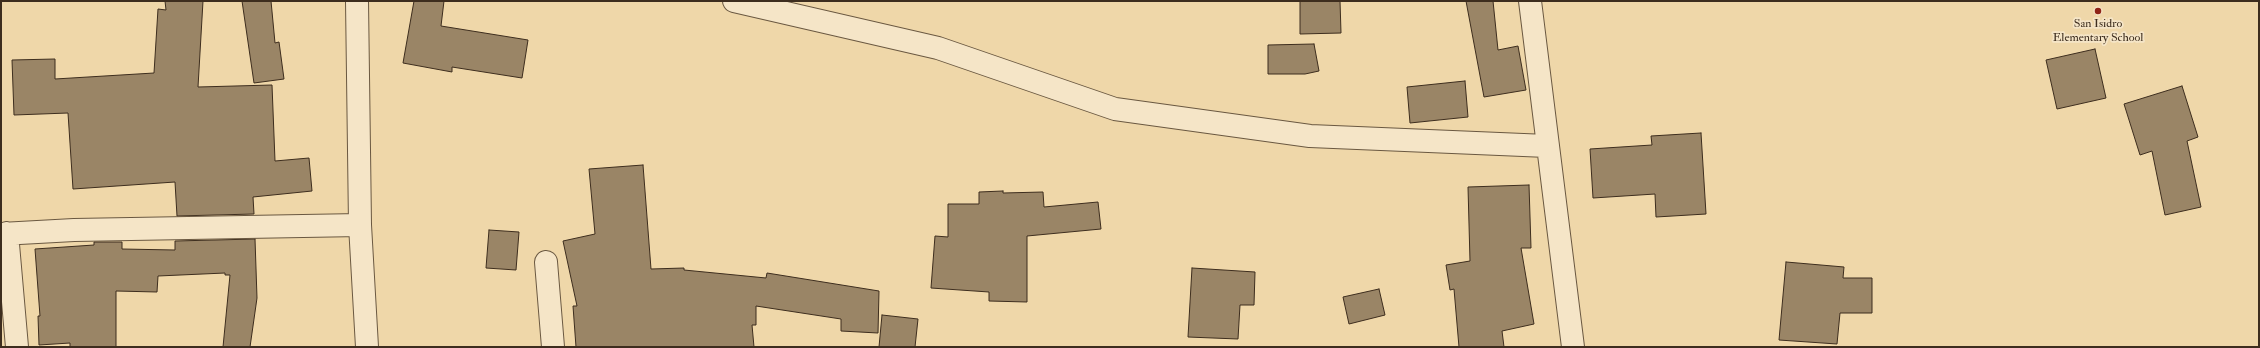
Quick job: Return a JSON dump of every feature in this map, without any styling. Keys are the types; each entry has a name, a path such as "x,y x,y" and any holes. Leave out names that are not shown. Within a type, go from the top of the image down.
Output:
{"street":[{"path":"357,1 360,225 367,347"},
{"path":"734,1 938,48 1115,109 1310,136 1547,146"},
{"path":"1530,1 1573,347"},
{"path":"16,347 4,234 82,230 360,225"},
{"path":"546,262 553,347"}],"building":[{"path":"165,1 203,1 198,87 272,85 275,161 309,158 312,191 253,197 254,214 177,216 175,182 73,189 68,113 14,115 12,60 55,59 55,79 154,73 158,9 166,10"},
{"path":"242,1 271,1 275,43 279,42 284,79 254,83"},
{"path":"414,1 444,1 441,26 528,40 522,78 452,67 452,72 403,63"},
{"path":"1300,1 1340,1 1341,33 1300,34"},
{"path":"1466,1 1493,1 1498,50 1518,46 1526,90 1484,97"},
{"path":"1314,44 1319,71 1305,74 1268,74 1268,45"},
{"path":"2095,49 2106,98 2057,109 2046,60"},
{"path":"1465,81 1468,117 1410,123 1407,87"},
{"path":"2182,86 2198,137 2187,141 2201,207 2165,215 2152,151 2140,155 2124,104"},
{"path":"1701,133 1706,214 1656,217 1655,194 1593,198 1590,149 1652,145 1651,136"},
{"path":"643,165 651,269 684,268 684,270 766,278 767,273 879,291 878,333 841,331 841,319 756,306 756,325 752,325 754,347 576,347 573,306 577,306 563,241 595,234 589,169"},
{"path":"1529,185 1531,248 1521,248 1534,324 1502,331 1504,347 1459,347 1454,289 1450,290 1446,265 1470,261 1468,187"},
{"path":"1003,191 1003,193 1043,192 1044,207 1098,202 1101,229 1027,236 1027,302 989,301 989,292 931,288 935,236 948,237 948,204 979,204 979,192"},
{"path":"489,230 519,232 516,270 486,268"},
{"path":"255,239 257,298 250,347 223,347 230,275 225,275 225,273 158,276 157,292 116,291 116,347 70,347 70,343 39,345 38,316 40,316 35,249 94,245 94,242 122,242 122,249 175,250 175,241"},
{"path":"1786,262 1844,267 1843,278 1872,278 1872,313 1840,313 1837,344 1779,340"},
{"path":"1192,268 1255,272 1254,305 1240,305 1238,339 1188,337"},
{"path":"1379,289 1385,315 1349,324 1343,297"},
{"path":"882,315 918,319 915,347 879,347"}],"place":[{"name":"San Isidro Elementary School","path":"2098,11"}]}
